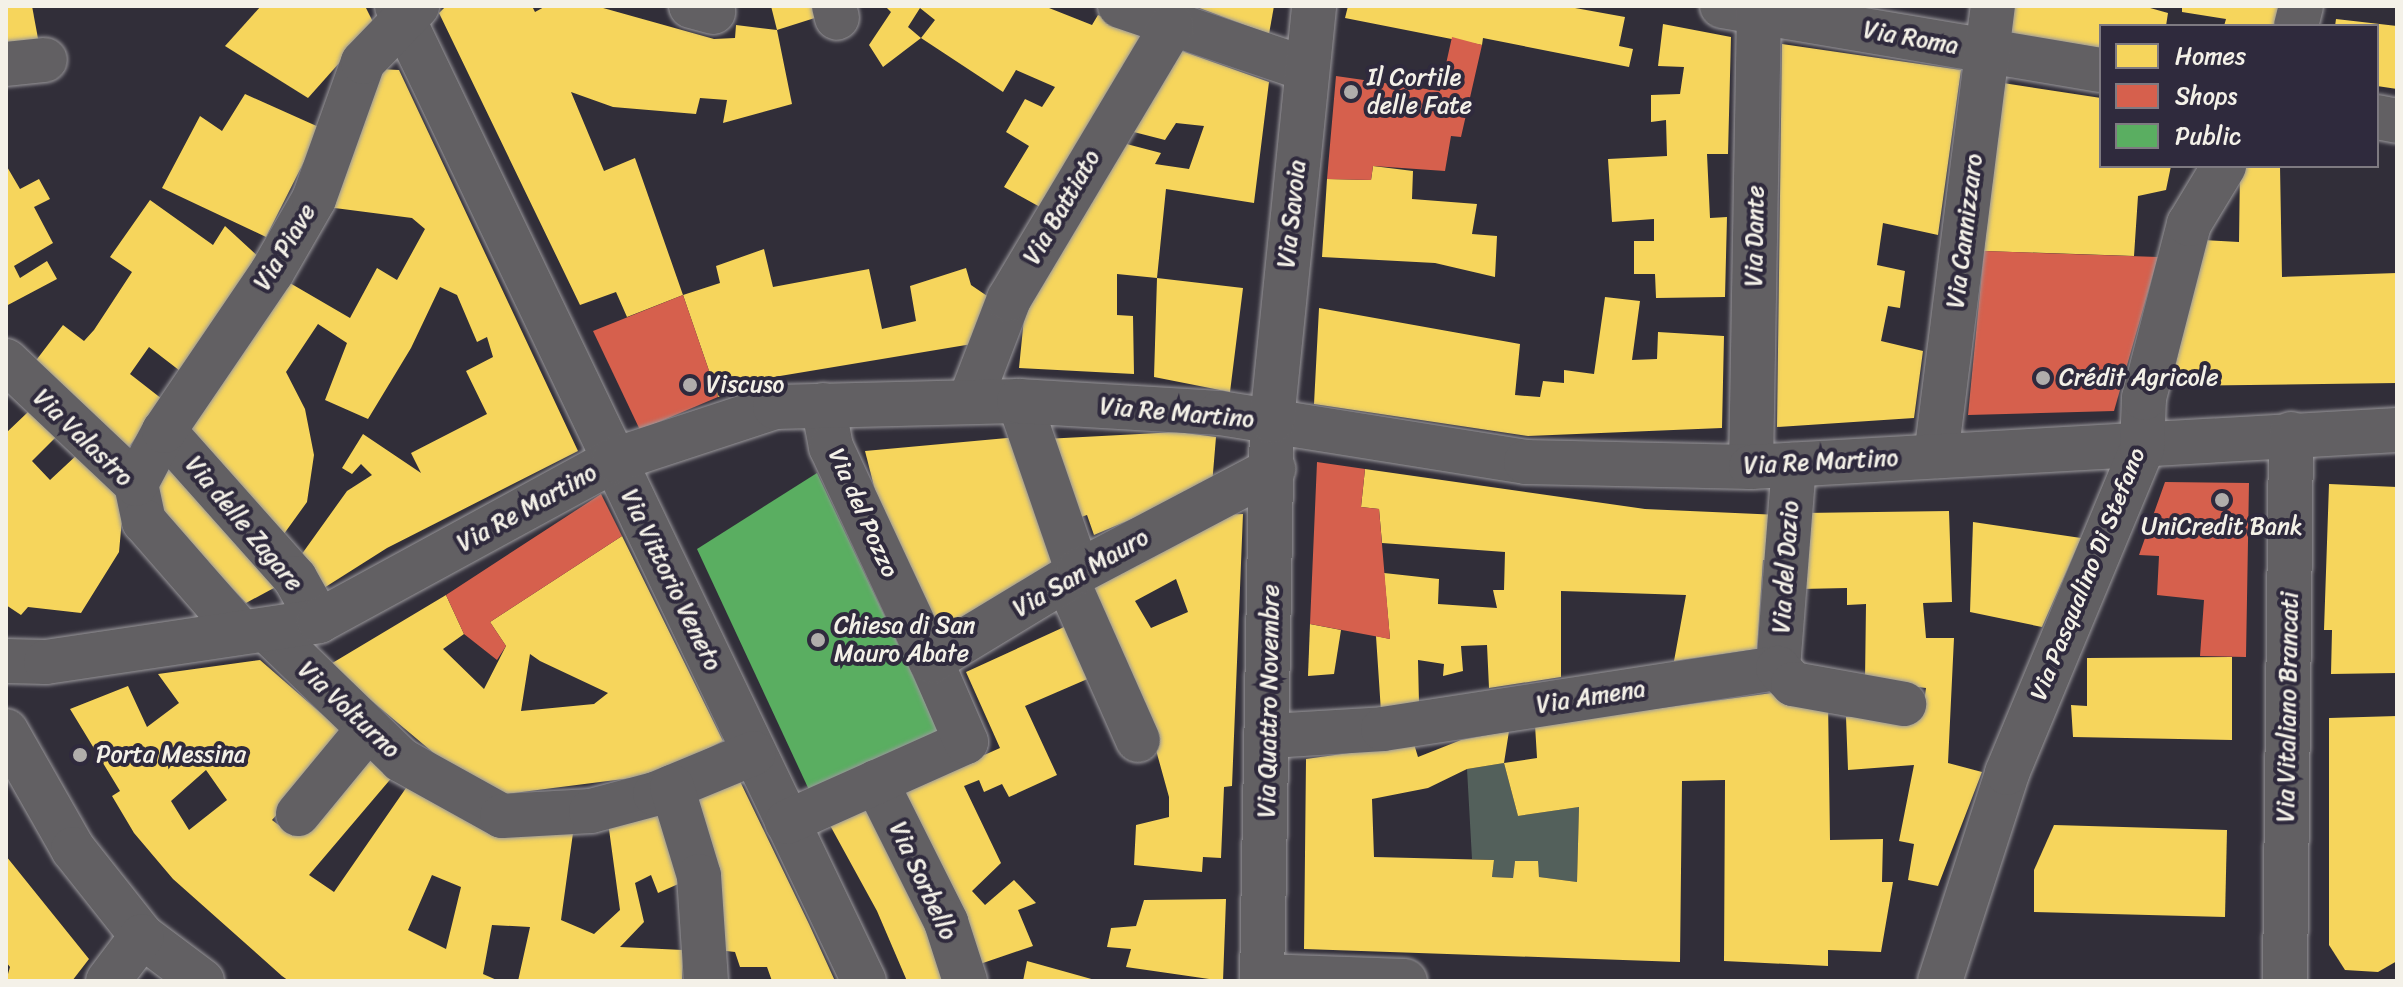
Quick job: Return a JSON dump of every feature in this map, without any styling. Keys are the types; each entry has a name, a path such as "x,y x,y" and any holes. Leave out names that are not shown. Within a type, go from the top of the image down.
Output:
{"street":[{"path":"1120,6 1306,69"},
{"name":"Via Savoia","path":"1272,421 1314,6"},
{"name":"Via Cannizzaro","path":"1936,456 1993,6"},
{"name":"Via Roma","path":"1747,8 2099,70"},
{"name":"Via Dante","path":"1747,8 1751,467"},
{"name":"Via Piave","path":"136,484 164,431 272,272 314,199 363,62 406,10"},
{"name":"Via Vittorio Veneto","path":"406,10 614,460 864,981"},
{"name":"Via Battiato","path":"971,398 1009,299 1172,26"},
{"name":"Via Pasqualino Di Stefano","path":"1940,981 2007,773 2142,448 2144,398 2189,224 2223,168"},
{"name":"Via Valastro","path":"6,361 136,484 144,521 255,631"},
{"name":"Via Re Martino","path":"6,661 46,662 319,621 614,460 775,407 971,398 1272,421 1526,462 1751,467 2142,448 2291,434 2397,430"},
{"path":"1019,401 1073,576 1138,740"},
{"name":"Via del Pozzo","path":"823,405 831,447 931,661"},
{"name":"Via Quattro Novembre","path":"1262,978 1270,736 1272,421"},
{"name":"Via delle Zagare","path":"164,431 295,578 319,621"},
{"name":"Via Vitaliano Brancati","path":"2285,981 2291,434"},
{"name":"Via del Dazio","path":"1778,668 1794,465"},
{"name":"Via San Mauro","path":"931,661 1073,576 1273,469"},
{"name":"Via Volturno","path":"255,631 401,760 502,816 591,811 672,787 754,753"},
{"path":"787,822 966,742 931,661"},
{"path":"1778,668 1793,684 1904,704"},
{"name":"Via Amena","path":"1270,736 1383,729 1778,668"},
{"path":"298,814 368,729"},
{"path":"6,731 73,849 142,936 202,981"},
{"name":"Via Sorbello","path":"876,782 946,922 965,981"},
{"path":"672,787 699,876 706,981"},
{"path":"108,981 142,936"},
{"path":"1262,978 1405,981"}],"shaded area":[{"path":"1504,763 1518,816 1579,807 1577,882 1539,877 1537,861 1515,861 1513,878 1492,877 1494,860 1472,859 1467,769"}],"building: Homes":[{"path":"6,6 32,6 39,44 6,49"},
{"path":"261,6 365,6 374,24 308,98 225,46"},
{"path":"446,6 532,6 535,12 546,6 596,6 714,39 735,38 736,25 777,30 792,104 723,123 727,100 700,98 696,114 613,107 571,92 604,171 635,158 683,295 627,317 616,292 580,305 439,13"},
{"path":"771,6 819,6 821,16 777,30"},
{"path":"885,6 1044,6 1092,25 1098,15 1142,35 1040,207 1004,187 1029,146 1006,132 1025,99 1042,107 1055,87 1016,70 1003,92 921,38 883,67 869,45 891,12","holes":["920,8 935,20 921,38 908,27"]},
{"path":"1194,6 1274,6 1269,34"},
{"path":"1348,6 1564,6 1625,17 1619,46 1633,49 1629,67 1483,38 1482,45 1345,18"},
{"path":"2009,6 2143,6 2168,13 2166,24 2099,24 2099,48 2006,33"},
{"path":"2182,6 2284,6 2280,24 2225,24 2226,19 2182,12"},
{"path":"2336,19 2397,26 2397,89 2379,86 2379,24 2335,24"},
{"path":"1663,24 1731,37 1728,154 1707,154 1710,218 1727,217 1725,297 1656,298 1655,274 1634,274 1634,241 1654,241 1654,219 1612,222 1608,159 1667,156 1666,120 1651,122 1651,95 1680,94 1684,67 1658,66"},
{"path":"1782,44 1961,70 1938,235 1883,223 1877,265 1905,271 1900,308 1888,306 1881,341 1923,351 1914,418 1777,427"},
{"path":"1179,50 1269,82 1254,203 1166,189 1157,278 1117,274 1117,315 1133,316 1134,374 1019,368 1025,308 1119,142 1161,153 1155,164 1189,169 1204,126 1176,123 1165,140 1126,130"},
{"path":"379,69 399,70 578,451 387,548 316,593 299,558 347,491 372,475 361,464 352,474 342,468 363,434 421,473 411,453 487,414 466,371 493,357 487,337 477,342 457,295 440,287 411,348 368,419 325,400 347,343 318,324 286,372 305,409 314,455 307,502 281,538 184,431 283,279 350,318 377,268 397,280 425,229 412,218 327,207"},
{"path":"2003,83 2099,98 2099,168 2171,168 2166,190 2138,196 2134,256 1984,251"},
{"path":"245,94 321,128 266,237 162,188 200,116 222,131"},
{"path":"6,165 20,189 39,179 50,199 34,207 53,243 14,266 20,278 47,261 57,279 6,306"},
{"path":"1373,166 1413,171 1412,199 1477,204 1472,234 1497,236 1495,277 1435,263 1322,257 1327,179 1371,180"},
{"path":"2240,168 2280,168 2282,277 2397,273 2397,383 2171,386 2203,240 2239,242"},
{"path":"150,200 213,245 225,226 263,261 184,374 149,347 130,374 162,399 125,453 31,367 63,325 84,341 94,330 132,272 110,257"},
{"path":"764,249 773,287 869,269 882,329 916,321 910,286 966,268 971,285 993,300 972,344 762,379 718,397 683,295 720,283 716,266"},
{"path":"1157,278 1243,288 1230,392 1154,377"},
{"path":"1605,297 1640,301 1632,360 1657,359 1658,332 1724,336 1722,428 1528,436 1314,404 1319,308 1520,344 1515,395 1540,397 1543,381 1564,383 1564,370 1594,374"},
{"path":"28,412 57,436 32,461 50,480 79,453 124,497 119,552 81,613 28,607 21,615 6,605 6,433"},
{"path":"1177,432 1216,437 1212,485 1094,535 1087,515 1072,520 1045,439"},
{"path":"1018,437 1058,562 939,634 879,506 865,451"},
{"path":"174,455 285,582 246,603 149,499"},
{"path":"1365,469 1645,509 1781,515 1776,560 1763,560 1757,649 1674,661 1686,595 1561,591 1561,677 1489,688 1487,645 1461,646 1463,671 1443,676 1444,664 1418,660 1419,703 1381,712 1376,636 1390,639 1384,573 1439,579 1438,604 1497,608 1493,590 1504,590 1505,552 1382,543 1379,509 1361,507"},
{"path":"2329,484 2397,487 2397,673 2331,674 2332,630 2324,630"},
{"path":"1949,511 1952,602 1923,603 1926,638 1954,638 1948,763 1982,772 1938,886 1908,880 1914,844 1899,841 1914,765 1848,770 1846,717 1922,717 1926,688 1865,680 1866,604 1847,605 1847,588 1801,589 1803,513"},
{"path":"1243,514 1232,786 1224,787 1221,858 1203,857 1202,872 1134,865 1136,825 1169,817 1169,797 1151,732 1086,587 1219,515","holes":["1176,579 1188,612 1151,628 1135,601"]},
{"path":"1973,522 2081,538 2042,627 1970,612"},
{"path":"622,536 723,741 655,775 506,794 442,760 329,665 446,595 464,634 443,649 484,689 506,646 490,622","holes":["530,654 608,693 594,704 521,711"]},
{"path":"1075,622 1099,674 1025,706 1057,775 1009,797 1002,784 984,792 979,780 964,786 1001,863 972,891 985,905 1014,880 1036,903 1018,910 1033,946 980,964 899,793 1000,748 966,672"},
{"path":"1310,624 1341,630 1334,674 1308,676"},
{"path":"2232,657 2232,740 2073,737 2071,705 2087,706 2087,658"},
{"path":"260,660 347,736 272,820 293,836 362,751 394,775 309,875 334,892 406,788 573,833 561,920 594,934 620,910 608,822 670,805 694,877 658,893 651,875 635,883 644,922 620,947 683,950 682,981 518,981 530,927 492,925 483,974 499,981 289,981 173,879 134,833 112,796 120,791 70,709 128,686 147,727 179,703 158,674","holes":["206,770 227,800 189,830 171,801","432,875 461,887 446,949 408,930"]},
{"path":"1772,693 1828,699 1830,840 1883,839 1882,882 1893,882 1881,952 1828,950 1828,966 1724,961 1725,780 1682,781 1680,962 1304,949 1306,759 1414,744 1418,757 1461,740 1509,731 1504,763 1537,758 1535,725","holes":["1504,763 1518,816 1579,807 1577,882 1539,877 1538,861 1515,861 1513,878 1492,877 1494,860 1374,857 1372,799 1428,788 1467,769"]},
{"path":"2397,716 2397,961 2378,972 2345,970 2329,945 2329,718"},
{"path":"736,773 835,981 772,981 767,967 740,967 735,952 718,950 681,801"},
{"path":"869,799 949,981 907,981 877,911 826,818"},
{"path":"2054,825 2227,830 2225,917 2034,912 2034,870"},
{"path":"6,856 89,959 72,981 6,981 10,967 6,962"},
{"path":"1226,899 1223,981 1126,967 1131,949 1107,947 1111,928 1136,926 1144,900"},
{"path":"1027,961 1095,980 1095,981 1023,981"}],"building: Shops":[{"path":"1452,37 1482,45 1461,137 1451,136 1445,171 1373,166 1371,180 1327,179 1336,76 1440,91"},
{"path":"1984,251 2158,257 2114,411 1968,415"},
{"path":"683,295 718,397 640,430 593,331"},
{"path":"1317,462 1365,469 1361,507 1379,509 1390,639 1310,624"},
{"path":"2165,482 2249,483 2246,657 2200,656 2204,600 2157,595 2159,556 2139,555"},
{"path":"601,494 622,536 490,622 506,646 497,660 464,634 446,595"}],"building: Public":[{"name":"Chiesa di San Mauro Abate","path":"817,473 939,731 810,792 697,549"}],"place":[{"name":"Il Cortile delle Fate","path":"1351,92"},
{"name":"Crédit Agricole","path":"2043,378"},
{"name":"Viscuso","path":"690,385"},
{"name":"UniCredit Bank","path":"2222,500"},
{"name":"Chiesa di San Mauro Abate","path":"818,640"},
{"name":"Porta Messina","path":"80,755"}]}
